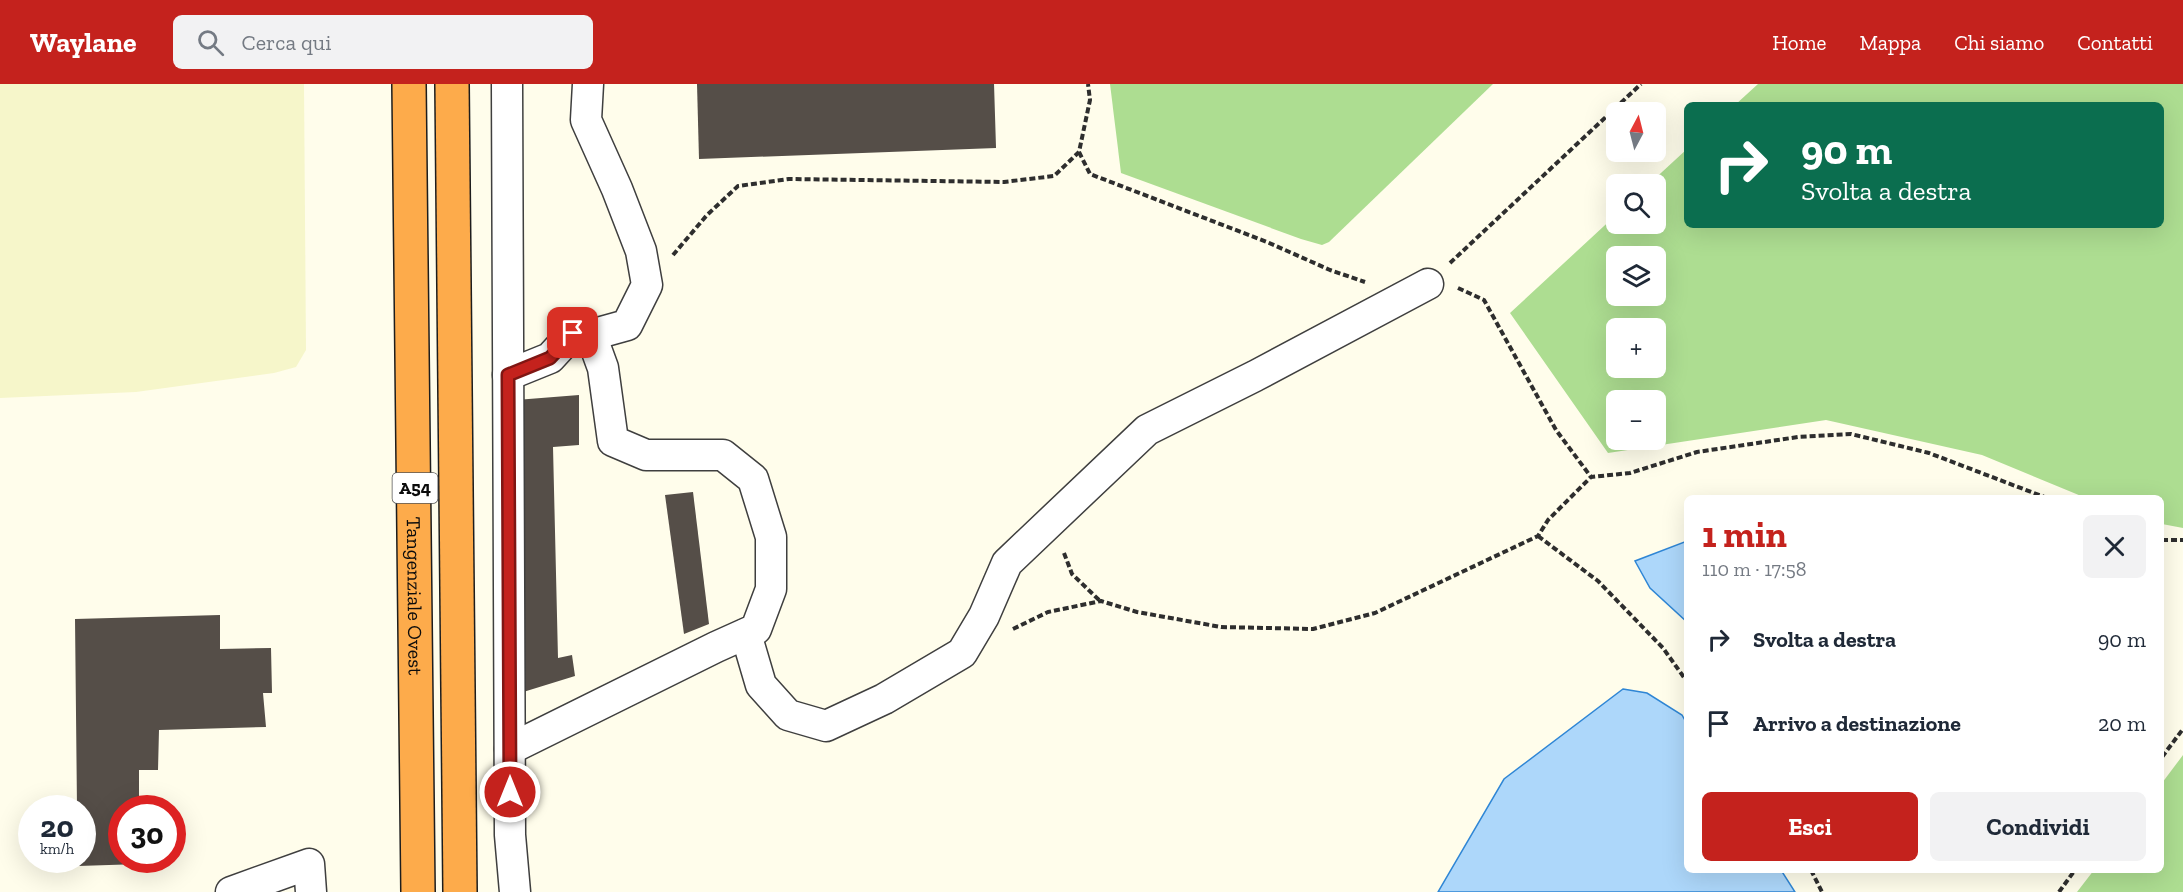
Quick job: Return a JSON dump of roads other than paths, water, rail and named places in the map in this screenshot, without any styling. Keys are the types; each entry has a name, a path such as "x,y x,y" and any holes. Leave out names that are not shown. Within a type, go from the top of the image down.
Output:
{"highway":[{"name":"Tangenziale Ovest","path":"409,84 418,892"},
{"name":"A54","path":"452,84 460,892"}],"street":[{"path":"507,84 510,835 515,892"},
{"path":"508,375 550,358 573,333 591,335 627,325 647,285 640,251 617,189 586,120 588,84"},
{"path":"746,634 761,685 788,715 825,726 885,699 962,653 984,616 1007,563 1148,430 1428,284"},
{"path":"510,749 756,629 771,589 771,537 753,479 723,455 645,455 613,441 603,368 591,335"},
{"path":"231,892 309,864 311,892"}],"water":[{"path":"1684,542 1684,619 1650,588 1635,561"},
{"path":"1623,689 1647,693 1682,715 1684,719 1684,873 1783,873 1795,892 1438,892 1504,779"}]}
